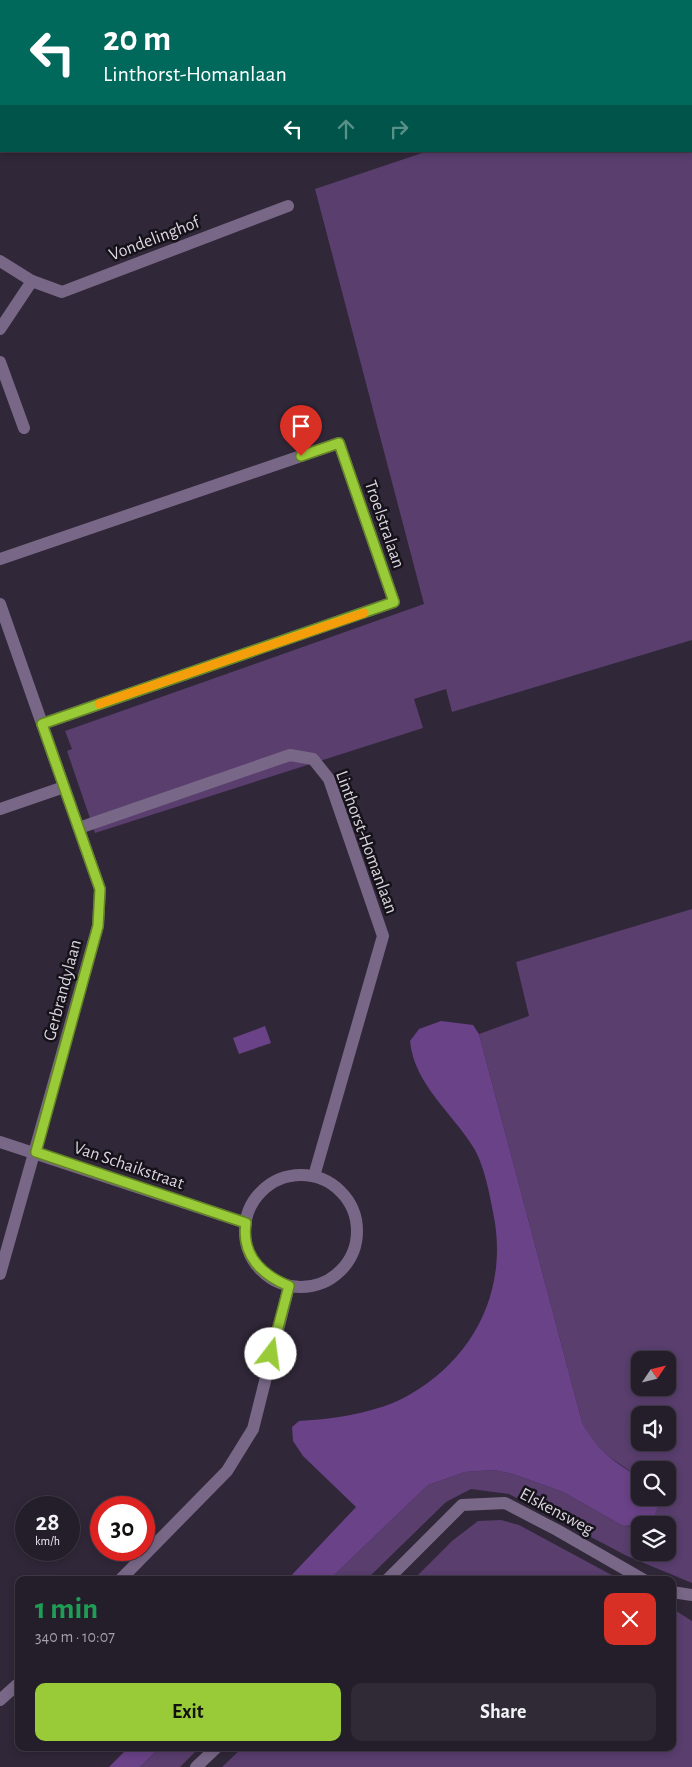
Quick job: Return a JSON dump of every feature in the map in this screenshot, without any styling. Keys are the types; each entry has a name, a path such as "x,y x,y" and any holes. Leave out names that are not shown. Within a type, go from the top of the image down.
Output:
{"street":[{"name":"Vondelinghof","path":"0,261 32,281 62,292 288,206"},
{"path":"0,329 32,281"},
{"path":"0,362 24,428"},
{"name":"Troelstralaan","path":"0,559 339,443 394,602 42,724"},
{"name":"Gerbrandylaan","path":"0,604 100,889 98,926 36,1152 0,1274"},
{"name":"Linthorst-Homanlaan","path":"79,828 290,755 313,759 329,778 383,936 314,1176"},
{"path":"0,809 64,786"},
{"name":"Van Schaikstraat","path":"0,1142 36,1152 246,1223"},
{"path":"300,1175 314,1176 330,1183 344,1194 353,1209 357,1226 356,1243 350,1260 338,1273 324,1283 307,1287 289,1286 275,1280 262,1271 252,1259 246,1244 246,1223 253,1201 273,1182 300,1175"},
{"path":"124,1576 227,1471 252,1429 289,1286"},
{"name":"Elskensweg","path":"391,1576 462,1505 505,1502 637,1576"},
{"path":"676,1593 691,1599"},
{"path":"0,1700 15,1687"},
{"path":"196,1767 213,1751"}],"shaded area":[{"path":"425,152 692,152 692,640 452,712 446,689 414,699 423,728 95,833 67,751 72,749 65,731 424,604 315,189"},
{"path":"692,909 692,1583 639,1561 676,1561 676,1516 655,1516 657,1506 676,1506 676,1461 631,1461 631,1472 598,1447 582,1422 479,1034 529,1016 516,962"},
{"path":"441,1021 473,1025 479,1034 582,1422 599,1447 631,1472 631,1506 658,1506 655,1516 631,1516 631,1526 623,1526 563,1492 513,1474 494,1470 465,1472 428,1485 333,1576 291,1576 356,1507 303,1456 293,1441 292,1427 299,1421 341,1417 370,1411 409,1395 433,1379 453,1361 469,1340 482,1317 491,1293 496,1267 497,1240 484,1173 475,1150 419,1072 413,1057 410,1041 419,1029"},
{"path":"265,1026 271,1043 239,1054 233,1038"},
{"path":"494,1470 513,1474 563,1492 623,1526 631,1526 631,1558 509,1494 471,1489 446,1502 370,1576 333,1576 428,1485 465,1472"},
{"path":"501,1520 519,1525 614,1576 417,1576 452,1541 478,1521"},
{"path":"676,1611 692,1621 692,1767 222,1767 239,1751 676,1751"},
{"path":"125,1751 156,1751 140,1767 109,1767"},
{"path":"156,1751 196,1751 180,1767 140,1767"}],"slow traffic":[{"path":"99,704 364,613"}],"route":[{"path":"271,1354 289,1286 275,1280 262,1271 252,1259 246,1244 246,1223 36,1152 98,926 100,889 42,724 394,602 339,443 301,456"}]}
